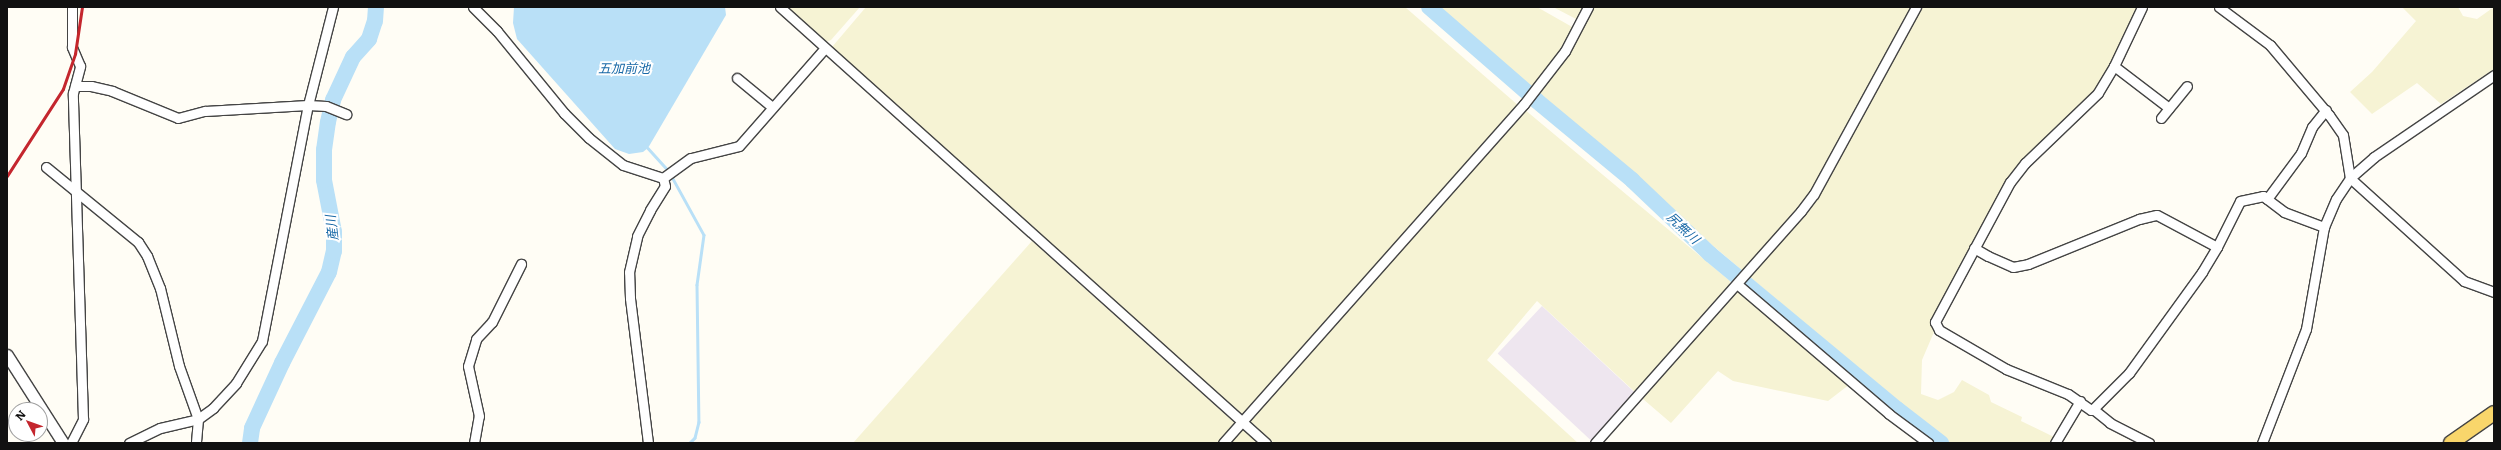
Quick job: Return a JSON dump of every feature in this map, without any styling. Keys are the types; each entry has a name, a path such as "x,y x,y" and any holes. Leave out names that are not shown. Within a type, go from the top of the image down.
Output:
{"main road":[{"path":"2451,443 2494,412"}],"street":[{"path":"70,443 83,419 73,93 80,66 72,47 72,7"},
{"path":"129,443 160,428 198,419 213,408 236,383 262,341 308,105 334,7"},
{"path":"473,7 497,31 564,113 589,138 623,165 663,178"},
{"path":"780,7 1266,443"},
{"path":"1223,443 1524,104 1565,52 1588,7"},
{"path":"1595,443 1737,284 1814,194 1916,7"},
{"path":"2142,7 2114,66 2098,93 2017,172 1974,248 1935,322 1939,330 2006,368 2068,394 2091,410 2093,409 2110,424 2149,443"},
{"path":"2219,7 2270,45 2326,110 2343,134 2350,178 2464,281 2494,292"},
{"path":"663,178 691,158 739,146 772,107 826,48"},
{"path":"2114,66 2169,108"},
{"path":"2262,443 2306,329 2324,227 2336,199 2350,178 2374,157 2494,75"},
{"path":"737,78 772,107"},
{"path":"75,86 91,86 112,91 178,118 205,111 308,105 326,106 346,114"},
{"path":"2161,118 2187,86"},
{"path":"2268,199 2301,153 2312,127 2326,110"},
{"path":"46,167 138,242 147,256 160,288 179,366 198,419 196,443"},
{"path":"648,443 630,298 630,272 637,236 650,210 666,186 663,178"},
{"path":"2093,409 2129,373 2202,272 2217,247 2240,201 2263,196 2284,212 2324,227"},
{"path":"1974,248 2013,267 2028,264 2139,219 2157,215 2217,247"},
{"path":"474,443 478,416 468,366 476,339 492,322 521,264"},
{"path":"1737,284 1889,414 1928,443"},
{"path":"7,355 62,443"},
{"path":"2055,443 2080,401"}],"shaded area":[{"path":"787,7 860,7 831,40 826,42"},
{"path":"866,7 1405,7 1519,106 1243,416 832,47"},
{"path":"1435,7 1537,7 1574,28 1563,50 1531,91"},
{"path":"1553,7 1585,7 1578,20"},
{"path":"1591,7 2139,7 2096,92 2023,161 1930,323 1934,332 1922,360 1921,394 1938,400 1954,392 1962,380 1989,395 1991,402 2022,417 2021,421 2054,437 2051,443 1946,443 1535,95"},
{"path":"2402,7 2458,7 2463,16 2477,19 2494,7 2494,69 2441,104 2417,83 2372,114 2350,92 2372,72 2416,21"},
{"path":"1524,109 1730,281 1729,287 1636,393 1537,301 1487,360 1578,443 1274,443 1249,420"},
{"path":"1032,241 1236,424 1218,443 853,443"},
{"path":"1738,290 1850,384 1828,401 1733,381 1718,371 1671,423 1643,399 1643,393 1734,291"},
{"path":"1542,306 1636,393 1591,441 1498,354"},
{"path":"1242,427 1260,443 1228,443"}],"water":[{"name":"五加前池","path":"514,7 725,7 726,15 648,148 643,152 629,154 615,149 517,39 513,23"}],"waterway":[{"name":"産川","path":"250,443 252,428 282,363 329,272 334,251 334,232 324,180 324,150 328,122 333,100 353,57 369,39 375,21 376,7"},
{"name":"尻無川","path":"1429,7 1537,101 1632,180 1710,254 1897,409 1941,443"},
{"path":"648,148 669,171"},
{"path":"671,175 704,235 697,285 699,422 695,438 690,443"}],"railway":[{"path":"7,176 63,89 75,54 82,7"}]}
